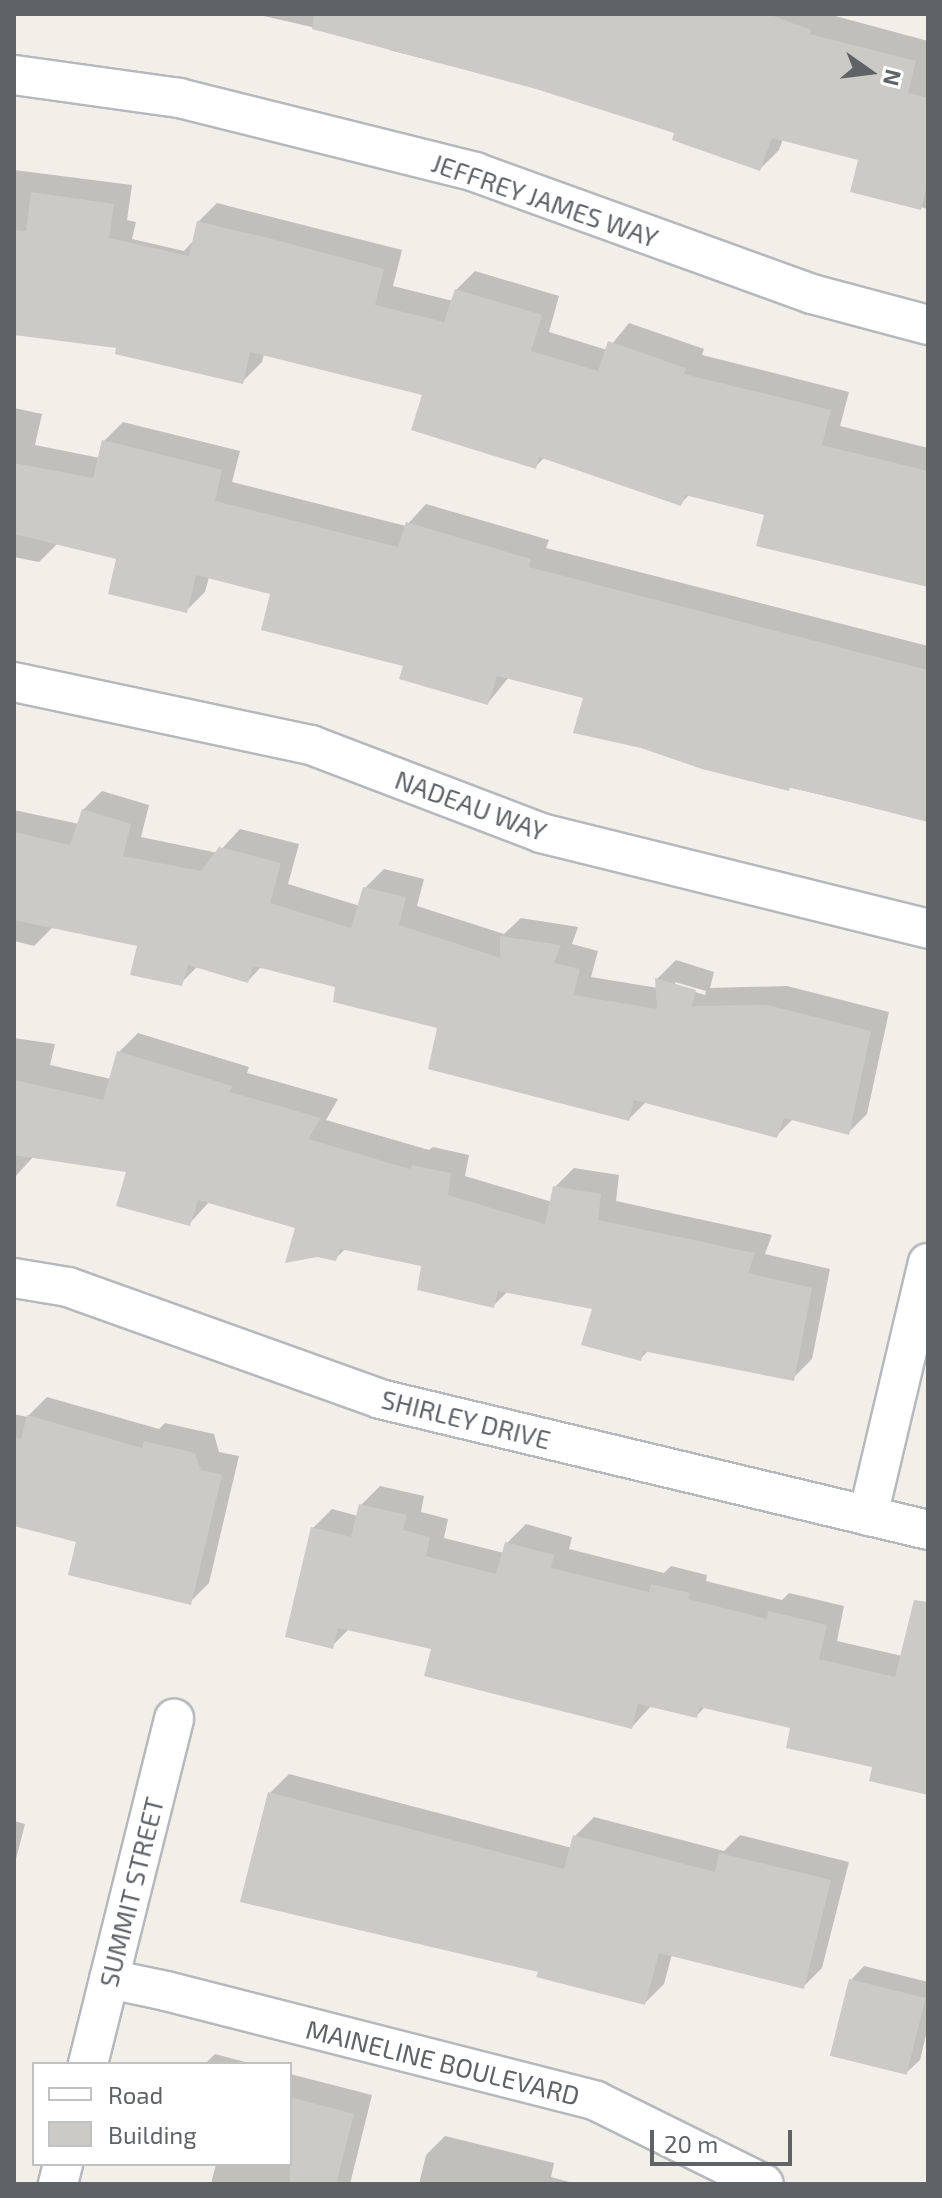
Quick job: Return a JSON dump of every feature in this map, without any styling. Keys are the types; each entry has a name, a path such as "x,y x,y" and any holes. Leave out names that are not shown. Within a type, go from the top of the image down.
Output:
{"street":[{"name":"JEFFREY JAMES WAY","path":"14,75 179,98 475,172 812,294 928,325"},
{"name":"NADEAU WAY","path":"14,682 311,745 541,833 928,929"},
{"path":"868,1516 928,1263"},
{"name":"SHIRLEY DRIVE","path":"14,1278 68,1287 380,1399 928,1530"},
{"name":"SUMMIT STREET","path":"88,2062 174,1719"},
{"name":"MAINELINE BOULEVARD","path":"109,1979 596,2101 764,2184"}],"building":[{"path":"314,14 768,14 811,30 810,34 916,61 908,93 928,98 928,181 921,210 850,192 858,160 772,138 760,171 672,140 674,133 536,89 312,29"},
{"path":"31,192 114,204 109,238 189,256 197,221 384,269 375,305 444,322 455,289 542,315 531,351 598,371 608,341 686,368 684,374 831,410 822,445 928,471 928,587 756,546 764,515 685,495 681,506 539,457 536,469 411,430 422,395 250,352 243,384 115,354 116,348 14,335 14,230 26,231"},
{"path":"102,440 222,470 215,501 398,547 406,522 531,559 529,567 928,670 928,822 790,787 789,791 702,769 641,748 573,733 583,698 497,676 488,705 399,679 403,666 261,630 270,594 196,575 187,613 108,594 116,559 14,534 14,463 93,478"},
{"path":"82,809 131,824 123,856 201,871 219,847 281,863 270,903 351,928 363,887 406,897 399,925 500,958 500,936 561,945 554,963 580,969 573,995 657,1009 655,978 696,990 692,1006 767,1005 871,1031 849,1135 784,1118 777,1138 634,1100 629,1121 428,1069 437,1028 333,1002 335,987 253,966 248,983 188,965 182,986 130,975 137,946 14,920 14,832 70,845"},
{"path":"117,1051 232,1086 230,1092 321,1118 308,1139 410,1169 412,1165 451,1173 448,1195 545,1224 553,1186 601,1194 598,1220 755,1253 748,1273 812,1288 794,1381 643,1351 641,1361 581,1345 592,1309 498,1291 494,1308 417,1290 421,1266 340,1249 336,1261 317,1257 285,1263 295,1228 198,1200 190,1226 116,1206 126,1172 14,1155 14,1080 103,1100"},
{"path":"27,1415 142,1448 144,1441 195,1453 201,1470 222,1475 191,1605 68,1575 76,1542 14,1526 14,1437 21,1439"},
{"path":"359,1504 407,1515 403,1530 430,1537 426,1556 496,1574 505,1542 554,1555 551,1568 649,1592 651,1584 690,1593 688,1599 767,1619 768,1611 827,1625 819,1659 895,1677 914,1600 928,1602 928,1795 869,1781 872,1767 786,1748 790,1728 699,1707 697,1718 638,1704 632,1729 424,1676 431,1649 338,1628 333,1649 285,1637 311,1527 351,1537"},
{"path":"268,1792 564,1869 573,1835 715,1872 719,1853 831,1880 804,1989 659,1953 645,2005 536,1977 538,1972 240,1902"},
{"path":"849,1979 926,1998 907,2075 830,2056"},
{"path":"292,2098 354,2114 336,2184 290,2184"}]}
